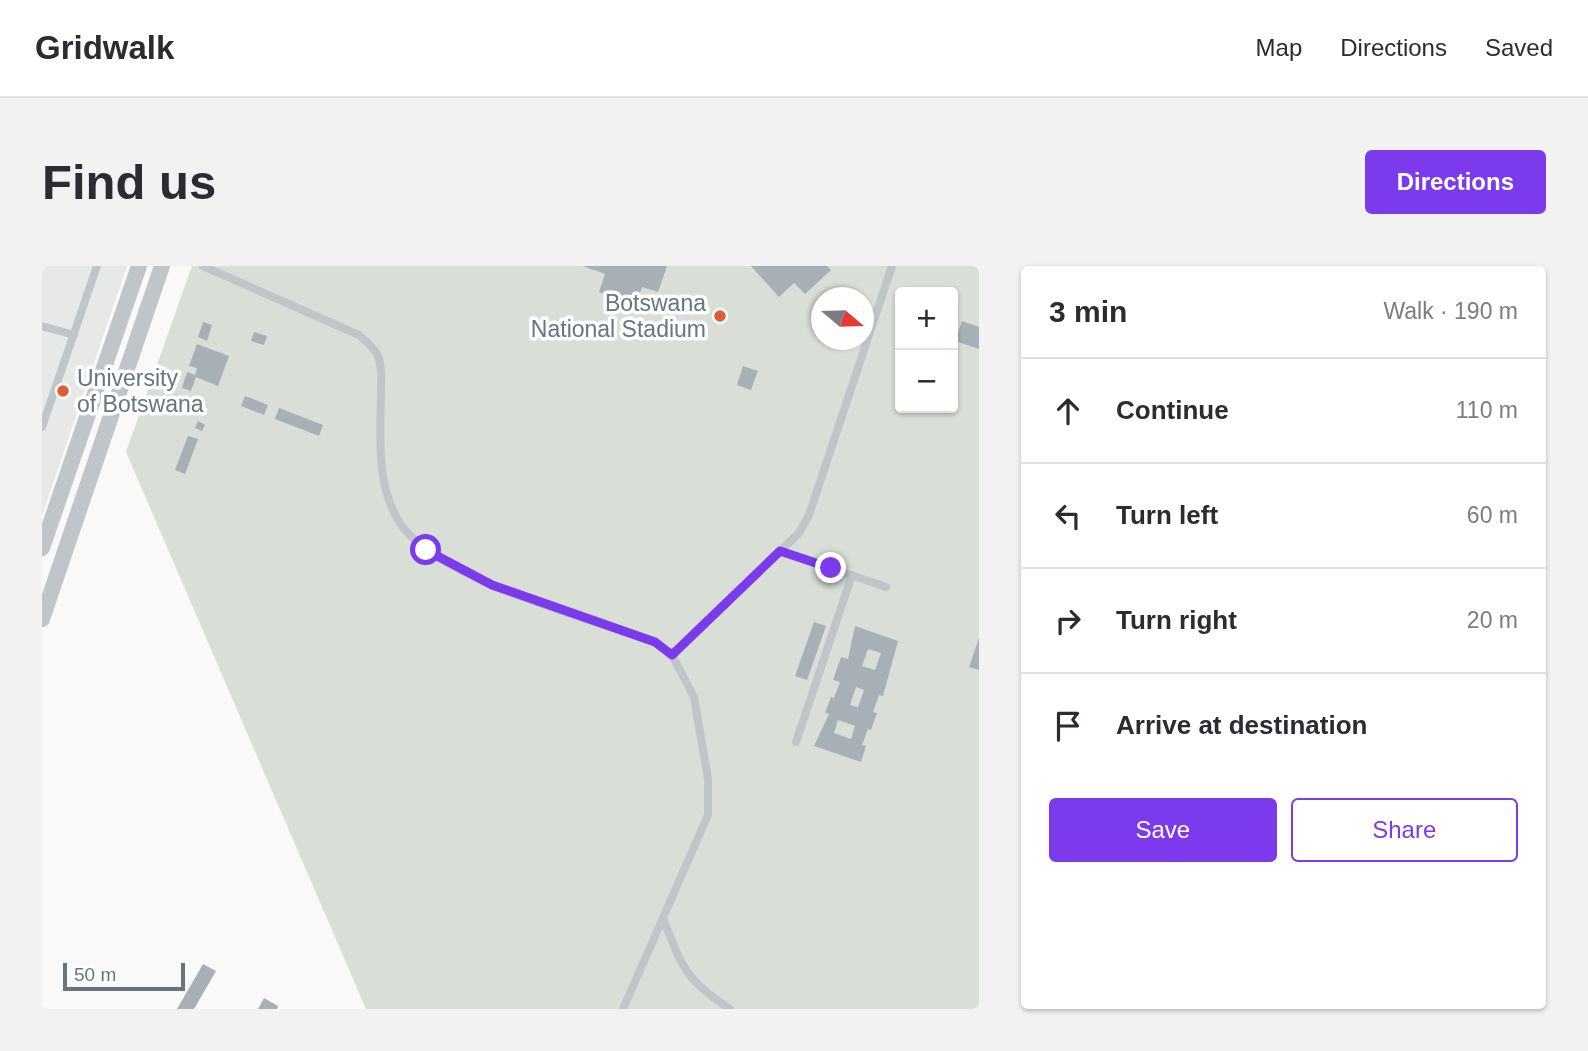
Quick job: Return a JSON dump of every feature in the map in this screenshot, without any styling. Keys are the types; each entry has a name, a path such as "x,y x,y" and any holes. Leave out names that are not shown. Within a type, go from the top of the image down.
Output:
{"street":[{"path":"42,548 139,266"},
{"path":"42,619 162,266"}],"lane":[{"path":"42,427 97,266"},
{"path":"203,266 359,335 373,347 379,357 382,374 380,452 387,493 401,525 426,550 492,585 655,642 672,655 694,696 709,800 702,834 623,1009"},
{"path":"672,655 799,533 809,515 892,266"},
{"path":"42,326 74,335"},
{"path":"780,551 886,587"},
{"path":"796,742 852,575"},
{"path":"664,921 683,969 700,989 730,1009"}],"shaded area":[{"name":"University of Botswana","path":"42,266 127,266 42,516"},
{"path":"192,266 979,266 979,1009 366,1009 126,452"}],"building":[{"path":"583,266 667,266 658,292 642,287 636,305 599,292 605,274"},
{"path":"751,266 827,266 831,270 805,294 794,283 779,297"},
{"path":"962,321 979,327 979,349 958,342"},
{"path":"203,322 212,325 207,341 198,337"},
{"path":"254,332 267,336 264,345 251,341"},
{"path":"197,344 229,356 218,386 196,377 191,391 182,388 187,372 195,375 197,368 189,366"},
{"path":"743,366 758,371 751,390 737,385"},
{"path":"245,396 268,405 264,415 241,406"},
{"path":"279,408 323,425 319,436 275,419"},
{"path":"198,421 205,425 202,431 195,428"},
{"path":"188,436 198,439 185,474 175,470"},
{"path":"814,622 826,626 807,680 795,676"},
{"path":"855,626 898,641 883,696 879,695 873,712 877,713 862,745 866,746 861,762 814,746 829,714 825,713 831,697 834,698 840,682 833,680 841,657 848,659","holes":["868,649 881,653 875,670 862,666","856,687 864,690 858,707 850,705","838,720 855,726 851,739 834,733"]},
{"path":"979,638 979,670 969,667"},
{"path":"203,964 216,971 194,1009 177,1009"},
{"path":"264,998 278,1006 277,1009 258,1009"}],"place":[{"name":"Botswana National Stadium","path":"720,316"},
{"name":"University of Botswana","path":"63,391"}],"route":[{"path":"426,550 458,570 492,585 655,642 672,655 780,551 831,568"}]}
